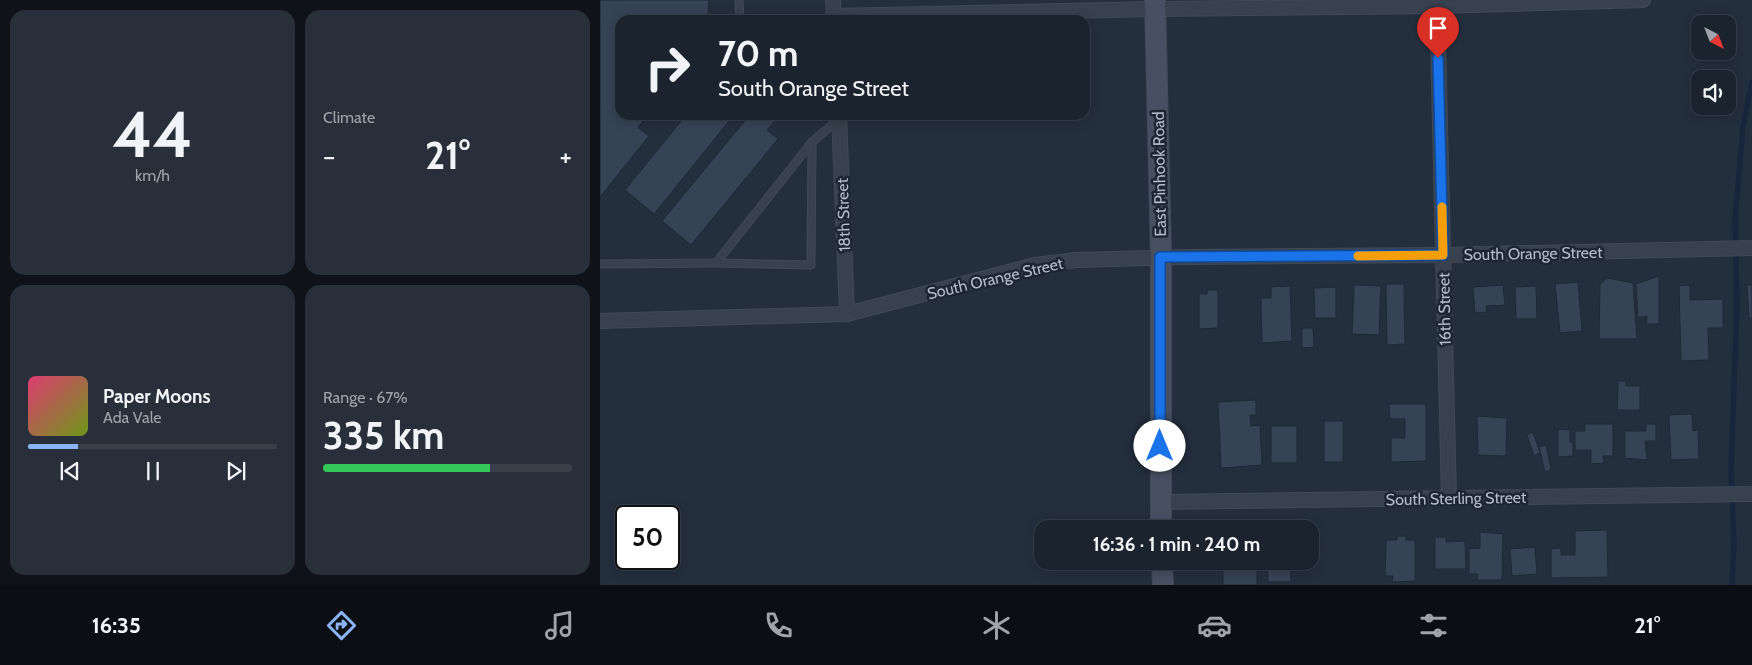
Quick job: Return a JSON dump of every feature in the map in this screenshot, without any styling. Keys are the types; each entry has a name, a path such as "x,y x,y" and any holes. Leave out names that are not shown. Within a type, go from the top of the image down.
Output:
{"main road":[{"name":"East Pinhook Road","path":"1155,4 1160,257 1160,520"},
{"path":"1162,570 1163,585"}],"street":[{"path":"833,0 834,15"},
{"path":"903,15 1155,4 1644,0"},
{"name":"16th Street","path":"1436,3 1449,499"},
{"name":"18th Street","path":"839,120 847,314"},
{"name":"South Orange Street","path":"600,321 847,314 1035,265 1076,260 1160,257 1443,255 1743,248"},
{"name":"South Sterling Street","path":"1159,502 1746,494"}],"lane":[{"path":"739,0 740,15"},
{"path":"716,263 812,142 836,120"},
{"path":"600,264 716,263 812,265 812,142"}],"building":[{"path":"600,0 709,0 708,15 615,15 615,120 644,120 638,127 649,136 600,197"},
{"path":"682,120 730,120 654,214 625,190"},
{"path":"745,120 776,120 767,130 778,139 691,245 662,221"},
{"path":"1659,276 1659,324 1646,324 1647,316 1638,318 1636,284"},
{"path":"1608,278 1633,283 1637,339 1599,339 1600,284"},
{"path":"1578,282 1582,331 1560,333 1555,284"},
{"path":"1386,284 1404,284 1405,344 1387,345"},
{"path":"1354,285 1381,286 1379,335 1352,334"},
{"path":"1503,285 1505,305 1486,306 1487,312 1475,313 1473,287"},
{"path":"1690,285 1690,300 1723,299 1723,328 1708,328 1709,360 1681,361 1679,286"},
{"path":"1747,285 1752,285 1752,318 1749,318"},
{"path":"1290,286 1292,341 1262,343 1261,298 1271,298 1271,287"},
{"path":"1536,286 1537,319 1516,319 1515,287"},
{"path":"1336,287 1336,318 1315,318 1314,288"},
{"path":"1207,290 1218,290 1218,328 1199,329 1199,294 1207,294"},
{"path":"1302,328 1313,328 1314,347 1302,348"},
{"path":"1618,381 1626,381 1626,386 1640,386 1640,410 1617,410"},
{"path":"1256,400 1256,415 1250,415 1251,426 1260,425 1262,465 1221,468 1218,402"},
{"path":"1389,404 1426,404 1426,461 1391,462 1391,438 1405,438 1405,419 1390,419"},
{"path":"1692,414 1693,431 1698,430 1699,459 1671,460 1669,415"},
{"path":"1477,416 1507,418 1506,456 1478,455"},
{"path":"1324,421 1343,421 1343,462 1324,462"},
{"path":"1585,424 1613,424 1613,456 1603,456 1604,463 1591,464 1591,450 1575,450 1575,431 1585,431"},
{"path":"1646,424 1656,424 1656,441 1645,441 1647,460 1625,458 1625,431 1646,431"},
{"path":"1271,426 1297,426 1297,463 1271,463"},
{"path":"1558,429 1570,430 1570,442 1573,442 1573,456 1558,457"},
{"path":"1533,432 1540,453 1534,456 1527,435"},
{"path":"1546,445 1551,470 1545,472 1539,447"},
{"path":"1607,530 1608,577 1551,578 1551,549 1561,548 1561,555 1575,555 1575,531"},
{"path":"1480,532 1503,534 1502,580 1477,580 1478,574 1469,574 1469,549 1480,548"},
{"path":"1397,536 1406,536 1406,540 1415,540 1415,581 1392,582 1393,576 1385,576 1386,540 1397,540"},
{"path":"1435,537 1446,537 1446,542 1465,541 1466,569 1435,569"},
{"path":"1535,547 1537,574 1512,576 1510,549"},
{"path":"1223,570 1257,570 1257,585 1223,585"},
{"path":"1267,570 1290,570 1291,582 1268,582"}],"waterway":[{"path":"1732,585 1734,542 1731,469 1737,306 1735,219 1743,127 1752,82"}],"slow traffic":[{"path":"1358,256 1443,255 1442,207"}],"route":[{"path":"1160,446 1160,257 1443,255 1438,58"}]}
